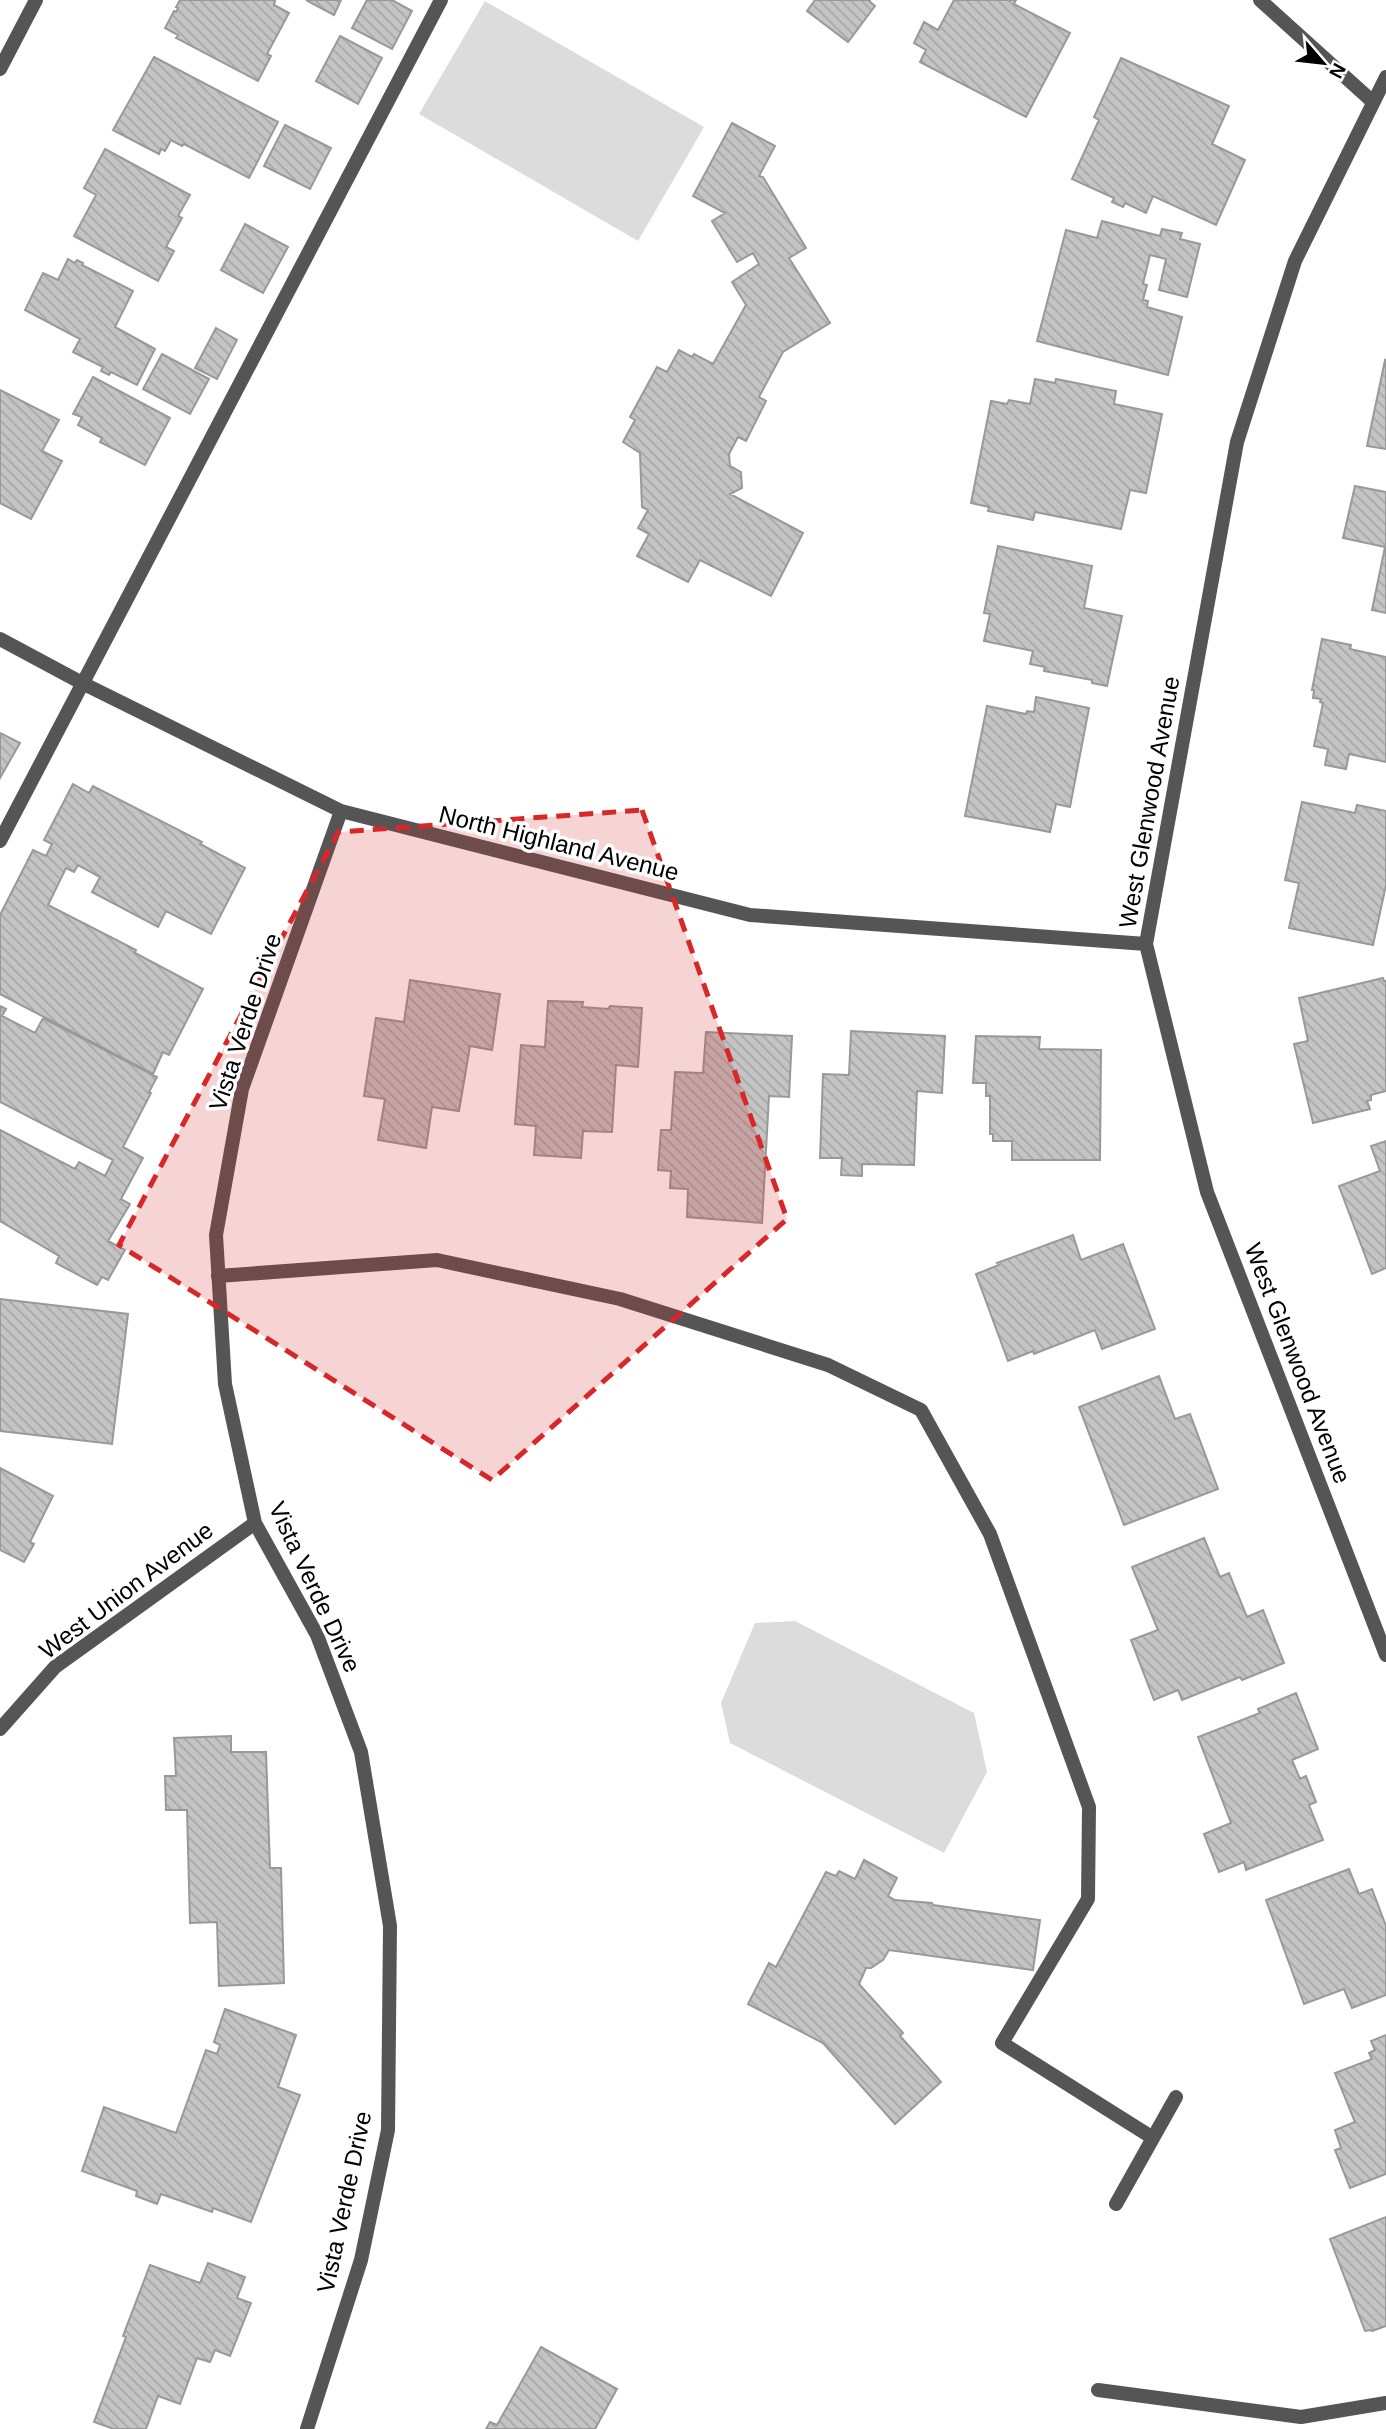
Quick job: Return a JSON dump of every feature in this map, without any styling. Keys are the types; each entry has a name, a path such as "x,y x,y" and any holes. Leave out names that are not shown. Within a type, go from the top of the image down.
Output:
{"street":[{"path":"0,69 36,0"},
{"path":"0,841 441,0"},
{"path":"1260,0 1373,102"},
{"name":"West Glenwood Avenue","path":"1386,77 1295,261 1237,442 1146,944 1207,1192 1386,1655"},
{"name":"North Highland Avenue","path":"0,639 341,810 750,915 1146,944"},
{"name":"Vista Verde Drive","path":"307,2429 361,2260 388,2130 390,1926 361,1752 317,1635 254,1522 225,1384 216,1235 242,1089 341,810"},
{"path":"218,1276 437,1260 620,1299 828,1365 921,1410 990,1534 1089,1807 1088,1899 1002,2043 1153,2138"},
{"name":"West Union Avenue","path":"0,1729 55,1667 254,1522"},
{"path":"1116,2204 1175,2097"},
{"path":"1098,2390 1301,2417 1386,2403"}],"highlighted area":[{"path":"642,810 787,1219 492,1480 119,1245 338,832"}],"shaded area":[{"path":"485,1 704,127 638,241 419,114"},
{"path":"795,1621 974,1713 987,1772 944,1853 730,1743 721,1703 755,1623"}],"building":[{"path":"180,0 273,0 274,5 289,13 267,54 271,56 258,81 176,38 178,35 165,28 174,11 176,12"},
{"path":"306,0 341,0 334,15"},
{"path":"367,0 392,0 412,11 392,49 352,28"},
{"path":"815,0 870,0 875,6 848,42 807,11"},
{"path":"954,0 1016,0 1014,4 1070,33 1026,117 920,62 926,50 914,43 924,22 938,30"},
{"path":"340,36 382,58 358,104 316,81"},
{"path":"154,57 278,122 249,178 184,144 182,146 171,140 165,151 161,149 159,154 113,130"},
{"path":"1121,58 1229,106 1212,144 1245,160 1216,225 1153,196 1146,213 1125,203 1123,207 1112,202 1114,198 1072,179 1099,120 1094,117"},
{"path":"732,123 775,146 759,176 763,177 806,248 789,258 830,323 783,352 759,397 766,401 746,441 738,437 729,454 730,466 741,472 742,488 730,494 803,533 771,596 700,560 688,582 637,556 649,534 638,528 648,510 642,507 640,453 623,442 635,420 630,417 657,367 667,372 679,350 713,364 746,305 732,282 759,264 753,253 737,262 712,221 725,213 693,196"},
{"path":"285,125 331,148 310,189 264,166"},
{"path":"105,149 190,195 178,216 182,218 166,247 174,251 158,281 74,236 96,195 84,188"},
{"path":"1102,221 1160,236 1162,229 1182,233 1180,239 1200,244 1187,297 1159,290 1166,259 1150,255 1143,284 1147,285 1143,300 1148,301 1147,307 1182,317 1168,375 1037,341 1066,230 1097,238"},
{"path":"245,224 288,247 263,293 221,270"},
{"path":"68,259 75,263 77,260 133,291 115,327 155,349 137,385 111,372 109,375 101,371 103,367 73,352 80,339 25,310 43,273 58,280"},
{"path":"216,328 237,340 217,379 195,368"},
{"path":"162,354 209,379 190,414 143,389"},
{"path":"1386,361 1386,449 1367,446"},
{"path":"93,377 170,418 145,465 100,442 102,438 78,425 82,417 73,414"},
{"path":"1035,379 1055,383 1056,379 1116,391 1114,404 1162,414 1146,493 1130,490 1121,529 1035,512 1033,520 988,511 989,507 971,503 991,401 1007,404 1009,400 1030,404"},
{"path":"0,390 59,420 42,451 62,461 31,519 0,503"},
{"path":"1355,486 1386,492 1386,613 1372,610 1385,547 1343,538"},
{"path":"998,546 1092,566 1084,608 1122,616 1107,686 1092,683 1092,680 1044,671 1045,667 1030,664 1033,651 984,641 990,614 984,613"},
{"path":"1322,639 1386,657 1386,762 1349,754 1346,769 1325,765 1328,749 1314,746 1323,703 1320,702 1321,699 1313,698 1312,690"},
{"path":"1036,697 1089,708 1070,807 1056,804 1050,832 965,816 987,706 1026,714 1027,711 1034,712"},
{"path":"0,733 20,743 0,778"},
{"path":"73,784 89,793 93,786 202,842 200,844 245,868 211,934 166,911 158,927 92,892 100,877 78,865 74,872 66,868 48,905 136,950 135,953 203,989 169,1055 163,1052 153,1074 0,994 0,915 33,850 46,856 52,844 44,840"},
{"path":"1302,802 1355,813 1357,805 1386,811 1386,885 1373,945 1289,928 1299,883 1285,880"},
{"path":"1383,978 1386,981 1386,1091 1371,1095 1371,1100 1367,1101 1370,1109 1313,1123 1294,1044 1308,1041 1299,998"},
{"path":"410,980 500,994 492,1050 470,1046 459,1111 432,1107 426,1148 378,1140 385,1099 364,1096 376,1018 404,1022"},
{"path":"548,1001 583,1002 582,1007 608,1009 610,1006 642,1008 638,1067 616,1065 612,1132 583,1131 581,1158 534,1155 536,1126 515,1124 521,1045 545,1047"},
{"path":"0,1006 6,1009 2,1016 35,1033 43,1018 157,1077 123,1147 143,1158 121,1199 130,1204 108,1241 125,1250 108,1280 102,1277 97,1285 56,1263 59,1256 0,1221 0,1130 75,1169 79,1162 105,1176 113,1160 0,1102"},
{"path":"851,1031 945,1036 942,1093 917,1091 914,1165 862,1164 862,1176 841,1175 842,1158 820,1158 823,1074 849,1075"},
{"path":"706,1032 792,1036 789,1097 769,1096 762,1223 687,1217 688,1189 670,1188 671,1171 658,1170 661,1130 671,1130 675,1072 703,1073"},
{"path":"976,1036 1040,1037 1039,1049 1101,1050 1100,1160 1012,1160 1012,1141 993,1141 993,1134 990,1134 990,1096 986,1096 986,1083 973,1083"},
{"path":"1386,1141 1386,1268 1372,1274 1339,1186 1380,1171 1371,1146"},
{"path":"1073,1235 1081,1260 1123,1244 1155,1329 1102,1349 1095,1330 1034,1354 1033,1351 1008,1361 976,1274 999,1265 997,1263"},
{"path":"0,1299 128,1314 112,1444 0,1431"},
{"path":"1159,1376 1175,1419 1190,1414 1218,1489 1124,1525 1079,1407"},
{"path":"0,1468 53,1496 30,1542 34,1544 24,1562 0,1550"},
{"path":"1204,1538 1220,1577 1229,1573 1247,1617 1263,1610 1284,1663 1182,1700 1178,1690 1154,1700 1131,1640 1158,1630 1132,1567"},
{"path":"1296,1693 1318,1749 1292,1760 1300,1779 1306,1776 1316,1802 1309,1805 1323,1840 1246,1870 1244,1862 1219,1872 1204,1834 1231,1823 1198,1737 1260,1713 1258,1709"},
{"path":"231,1736 231,1752 266,1752 270,1868 281,1868 284,1983 219,1986 217,1922 190,1923 187,1810 166,1810 165,1776 176,1776 174,1738"},
{"path":"864,1860 897,1878 888,1896 895,1900 1040,1920 1033,1970 889,1950 883,1960 871,1968 866,1968 859,1984 903,2033 900,2036 941,2082 895,2124 823,2043 748,2004 769,1963 776,1967 826,1872 836,1876 839,1871 855,1879"},
{"path":"1349,1869 1359,1894 1372,1889 1386,1926 1386,1995 1352,2008 1344,1989 1304,2004 1266,1900"},
{"path":"225,2009 296,2035 278,2087 300,2095 251,2222 161,2194 157,2204 136,2196 137,2191 82,2171 104,2107 176,2133 206,2050 217,2054 220,2045 214,2042"},
{"path":"1386,2035 1386,2174 1350,2188 1335,2150 1341,2148 1335,2130 1355,2122 1335,2073 1372,2059 1369,2053 1375,2050 1371,2041"},
{"path":"1386,2217 1386,2326 1365,2331 1330,2239"},
{"path":"208,2263 245,2277 237,2298 251,2303 230,2356 215,2350 210,2362 197,2358 180,2404 158,2396 146,2429 114,2429 94,2422 150,2265 200,2283"},
{"path":"541,2347 617,2389 595,2429 486,2429 490,2422 497,2425"}]}
